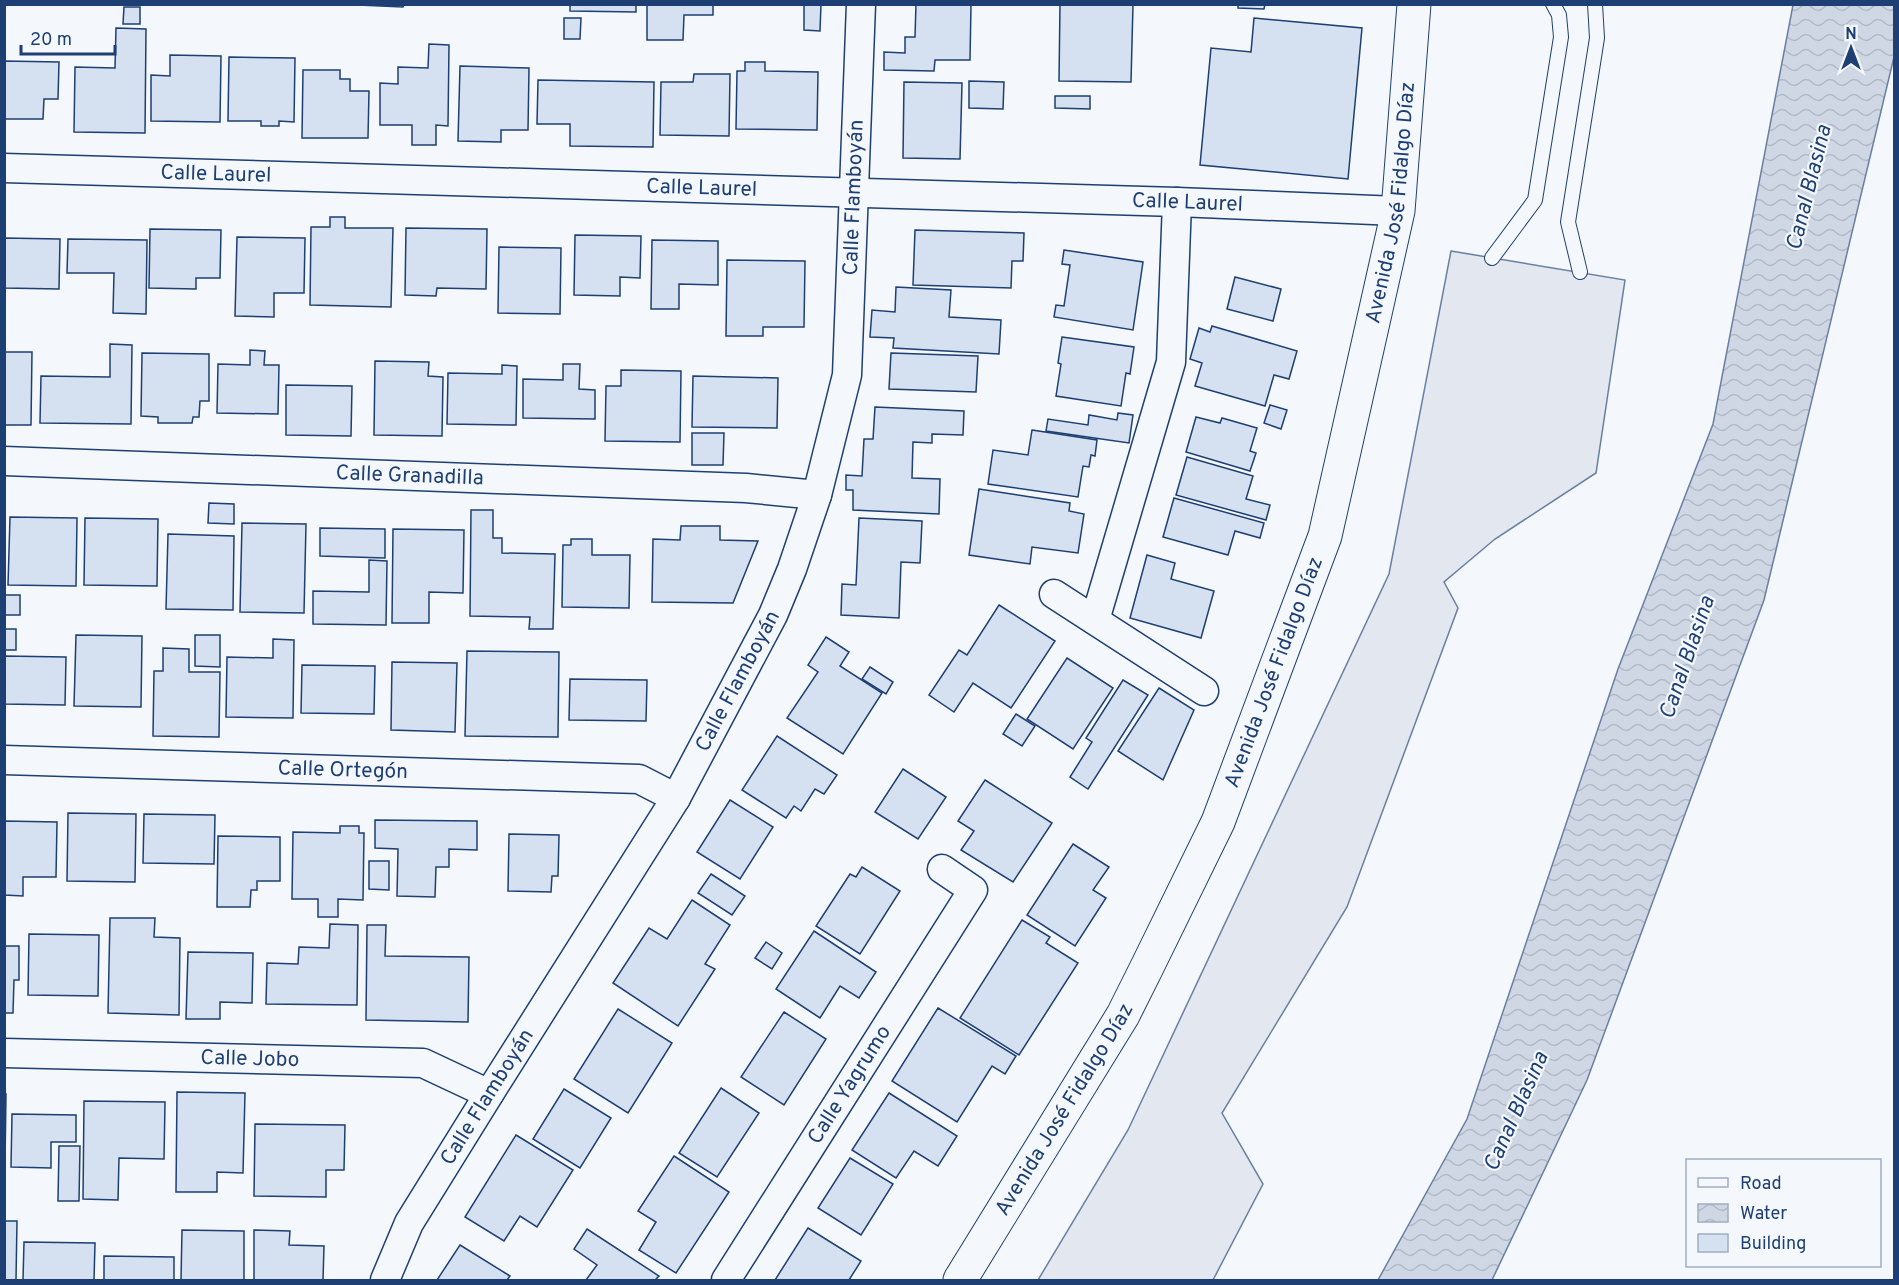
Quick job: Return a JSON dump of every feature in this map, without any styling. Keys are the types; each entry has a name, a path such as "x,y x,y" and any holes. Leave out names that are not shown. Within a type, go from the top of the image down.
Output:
{"street":[{"name":"Calle Flamboyán","path":"385,1281 410,1223 676,798 773,615 792,569 817,495 847,375 861,4"},
{"name":"Avenida José Fidalgo Díaz","path":"960,1281 1123,1015 1218,822 1324,536 1398,211 1414,4"},
{"name":"Calle Laurel","path":"4,168 1178,202 1398,211"},
{"path":"1095,620 1171,362 1178,202"},
{"name":"Calle Granadilla","path":"4,461 746,488 817,495"},
{"path":"1054,594 1204,691"},
{"name":"Calle Ortegón","path":"4,759 639,779 676,798"},
{"name":"Calle Yagrumo","path":"726,1281 973,890 942,869"},
{"name":"Calle Jobo","path":"4,1053 423,1063 489,1094"}],"lane":[{"path":"1492,258 1535,200 1561,37 1559,15 1553,4"},
{"path":"1580,272 1568,222 1597,38 1595,4"}],"shaded area":[{"path":"1451,251 1625,280 1596,473 1495,539 1444,582 1458,608 1347,907 1222,1113 1263,1184 1213,1280 1038,1280 1128,1130 1389,574"}],"water":[{"name":"Canal Blasina","path":"1793,5 1894,5 1894,57 1764,600 1587,1080 1492,1280 1378,1280 1467,1119 1618,669 1713,424"}],"building":[{"path":"335,4 404,4 403,7"},
{"path":"570,4 636,4 636,12 570,11"},
{"path":"647,4 713,4 713,15 684,15 683,40 647,40"},
{"path":"804,4 821,4 820,31 804,30"},
{"path":"916,4 971,5 970,60 935,60 934,71 884,70 884,52 905,53 905,37 915,37"},
{"path":"1060,4 1133,4 1131,82 1059,81"},
{"path":"1238,4 1265,4 1264,9 1238,8"},
{"path":"124,7 140,7 140,24 123,24"},
{"path":"564,18 581,18 580,39 564,39"},
{"path":"1254,18 1362,28 1348,179 1200,165 1211,48 1251,52"},
{"path":"116,28 146,29 145,133 74,132 75,67 115,68"},
{"path":"429,44 449,45 448,126 436,125 436,145 412,145 412,125 380,125 380,83 398,84 398,67 428,68"},
{"path":"170,55 221,56 220,122 151,121 151,75 170,76"},
{"path":"229,57 295,58 294,122 279,121 279,126 261,126 261,121 228,121"},
{"path":"4,61 59,62 58,99 44,99 43,119 4,119"},
{"path":"745,62 765,62 765,71 818,72 817,130 736,129 737,71 745,71"},
{"path":"460,66 529,68 528,130 501,130 501,142 458,141"},
{"path":"303,70 340,70 340,79 350,79 350,91 369,91 368,138 302,138"},
{"path":"694,74 730,74 729,136 660,135 661,82 693,82"},
{"path":"538,80 654,82 653,147 570,146 570,124 537,124"},
{"path":"969,81 1004,82 1003,109 969,108"},
{"path":"904,82 962,83 960,159 903,158"},
{"path":"1055,96 1090,96 1090,109 1055,108"},
{"path":"330,217 345,217 345,228 393,228 391,307 310,305 311,227 330,227"},
{"path":"406,228 487,229 486,289 437,288 436,296 405,295"},
{"path":"150,229 221,230 220,278 196,278 196,289 149,288"},
{"path":"915,230 1024,233 1023,261 1012,261 1011,288 913,285"},
{"path":"575,235 641,236 640,278 620,277 620,296 574,295"},
{"path":"237,237 305,238 304,293 274,293 274,317 235,316"},
{"path":"4,238 60,239 59,289 4,288"},
{"path":"68,239 147,240 146,314 113,313 114,273 67,273"},
{"path":"652,240 718,241 718,285 679,284 679,309 651,309"},
{"path":"499,247 561,248 560,314 498,313"},
{"path":"1064,250 1143,262 1133,330 1054,317 1056,305 1064,306 1070,265 1062,264"},
{"path":"727,260 805,261 804,327 763,327 763,336 726,336"},
{"path":"1235,277 1281,289 1273,321 1227,309"},
{"path":"896,287 951,290 949,317 1001,320 999,354 893,348 894,338 870,337 872,310 895,312"},
{"path":"1212,326 1297,351 1289,379 1274,375 1265,406 1195,386 1202,363 1190,359 1199,328 1210,332"},
{"path":"1062,337 1134,347 1130,374 1126,373 1121,406 1056,396"},
{"path":"110,344 132,345 131,424 40,423 41,376 110,377"},
{"path":"250,350 265,351 264,365 279,365 278,414 217,413 218,364 250,365"},
{"path":"4,352 32,352 31,425 4,425"},
{"path":"142,353 209,354 209,401 200,401 199,417 193,417 192,423 158,423 158,417 141,416"},
{"path":"891,353 978,356 976,392 889,389"},
{"path":"375,361 429,362 428,376 443,377 442,436 374,435"},
{"path":"563,364 580,364 579,389 595,390 595,419 523,418 523,379 563,380"},
{"path":"502,365 517,366 516,425 447,424 448,373 502,374"},
{"path":"621,370 681,371 680,442 605,441 606,386 621,386"},
{"path":"693,376 778,378 777,428 692,427"},
{"path":"286,385 352,386 351,436 286,435"},
{"path":"1270,405 1287,410 1281,429 1264,423"},
{"path":"875,407 964,411 963,435 932,434 932,443 913,442 912,478 940,479 939,514 853,510 853,490 846,490 846,475 862,476 864,439 873,439"},
{"path":"1118,413 1133,415 1129,443 1046,431 1048,419 1088,425 1089,415 1117,420"},
{"path":"1196,417 1220,423 1222,418 1257,428 1250,451 1256,453 1250,471 1186,452"},
{"path":"1032,430 1097,440 1095,456 1091,455 1089,467 1083,466 1078,497 988,484 993,450 1028,455"},
{"path":"692,433 724,433 723,465 692,465"},
{"path":"1187,457 1253,476 1246,499 1270,505 1266,520 1176,495"},
{"path":"979,489 1070,503 1069,511 1084,514 1078,553 1032,547 1030,564 969,555"},
{"path":"1174,498 1264,523 1260,538 1235,531 1228,555 1163,537"},
{"path":"209,503 234,504 234,524 208,523"},
{"path":"471,510 493,510 493,538 502,538 502,553 555,554 553,629 529,629 530,617 470,616"},
{"path":"10,517 77,518 76,586 8,585"},
{"path":"85,518 158,519 157,586 84,585"},
{"path":"859,518 922,521 920,563 901,562 899,618 841,615 842,584 856,585"},
{"path":"242,523 306,524 304,613 240,612"},
{"path":"681,526 720,526 720,540 758,541 733,603 652,602 653,539 680,540"},
{"path":"320,528 385,529 385,558 320,556"},
{"path":"393,529 464,530 463,593 429,592 429,623 392,623"},
{"path":"168,534 234,536 233,610 166,609"},
{"path":"571,539 592,539 592,555 630,555 629,608 562,607 563,545 571,545"},
{"path":"1147,555 1175,563 1171,579 1214,591 1201,638 1130,618"},
{"path":"369,560 387,561 386,625 313,624 313,591 369,592"},
{"path":"4,595 20,595 20,615 4,615"},
{"path":"999,605 1055,641 1011,708 973,683 954,712 929,695 959,650 967,655"},
{"path":"4,629 16,629 16,650 4,650"},
{"path":"76,635 142,636 141,707 74,706"},
{"path":"195,635 220,635 220,667 195,666"},
{"path":"826,637 849,652 840,666 882,693 843,754 787,718 818,672 808,665"},
{"path":"273,639 294,640 293,718 226,717 227,657 273,658"},
{"path":"163,648 189,649 189,672 220,672 219,737 153,736 154,671 163,671"},
{"path":"467,651 559,652 558,737 465,736"},
{"path":"4,656 66,657 65,705 4,704"},
{"path":"1067,658 1113,688 1073,749 1027,719"},
{"path":"392,662 457,663 455,732 391,730"},
{"path":"302,665 375,666 374,714 301,713"},
{"path":"870,667 893,682 886,694 862,679"},
{"path":"570,679 647,680 646,721 569,720"},
{"path":"1123,680 1148,695 1088,789 1070,777 1092,742 1086,738"},
{"path":"1159,688 1194,710 1163,780 1118,751"},
{"path":"1016,714 1035,726 1022,746 1003,734"},
{"path":"777,736 837,775 824,794 815,789 801,811 794,806 786,818 742,790"},
{"path":"903,769 946,797 918,839 875,812"},
{"path":"985,780 1052,823 1013,882 961,850 974,831 958,821"},
{"path":"730,800 773,827 740,879 697,852"},
{"path":"68,813 136,814 135,882 67,881"},
{"path":"144,814 215,815 214,864 143,863"},
{"path":"375,820 477,821 477,850 449,849 449,867 436,867 435,897 397,896 398,849 375,848"},
{"path":"4,821 57,822 56,877 23,877 23,896 4,895"},
{"path":"340,826 359,826 359,833 364,833 363,900 338,899 338,917 318,917 318,899 292,899 293,832 340,833"},
{"path":"509,834 559,835 558,876 552,876 551,892 508,891"},
{"path":"218,836 280,837 280,881 257,881 257,890 251,890 250,907 217,907"},
{"path":"1073,844 1109,867 1093,890 1106,898 1075,946 1027,915"},
{"path":"369,861 389,861 389,890 369,889"},
{"path":"862,867 900,891 860,954 816,926 850,874 856,877"},
{"path":"711,874 745,896 732,915 698,893"},
{"path":"692,900 730,925 705,964 715,969 678,1026 613,983 649,928 667,939"},
{"path":"110,918 155,918 154,937 180,938 179,1015 108,1013"},
{"path":"1022,920 1050,937 1046,943 1078,963 1019,1055 960,1018"},
{"path":"330,924 358,925 357,1005 266,1004 267,963 298,964 299,947 329,948"},
{"path":"367,925 386,925 385,956 469,957 468,1022 366,1020"},
{"path":"814,931 876,972 859,998 840,986 820,1018 776,989"},
{"path":"29,934 99,935 98,996 28,995"},
{"path":"766,942 782,953 772,969 755,958"},
{"path":"4,946 19,946 19,980 14,980 13,1013 4,1013"},
{"path":"188,952 253,953 252,1003 220,1002 220,1019 186,1019"},
{"path":"938,1008 1016,1056 1005,1074 992,1066 957,1122 892,1081"},
{"path":"618,1009 672,1043 628,1113 574,1079"},
{"path":"784,1012 826,1039 784,1105 741,1077"},
{"path":"721,1088 759,1113 717,1177 679,1153"},
{"path":"564,1089 611,1118 580,1168 533,1139"},
{"path":"177,1092 245,1093 243,1173 217,1172 217,1192 176,1192"},
{"path":"889,1093 957,1136 938,1166 914,1151 896,1178 852,1150"},
{"path":"4,1094 6,1094 5,1165 4,1165"},
{"path":"84,1101 165,1102 164,1159 119,1158 118,1200 83,1199"},
{"path":"12,1114 76,1115 76,1142 51,1142 51,1168 11,1167"},
{"path":"255,1124 345,1125 344,1170 326,1170 326,1197 254,1196"},
{"path":"516,1135 573,1170 537,1227 520,1216 504,1241 465,1217"},
{"path":"59,1146 80,1146 79,1201 58,1201"},
{"path":"674,1156 729,1192 676,1273 639,1250 656,1222 638,1211"},
{"path":"850,1158 893,1184 861,1235 818,1208"},
{"path":"4,1221 17,1221 16,1280 4,1280"},
{"path":"808,1228 861,1261 849,1280 775,1280"},
{"path":"587,1229 659,1276 655,1280 586,1280 597,1265 574,1249"},
{"path":"182,1230 244,1231 244,1280 181,1280"},
{"path":"254,1230 290,1231 289,1245 324,1246 323,1280 254,1280"},
{"path":"24,1242 95,1243 94,1280 23,1280"},
{"path":"460,1245 510,1276 507,1280 437,1280"},
{"path":"104,1256 174,1257 174,1280 104,1280"}]}
